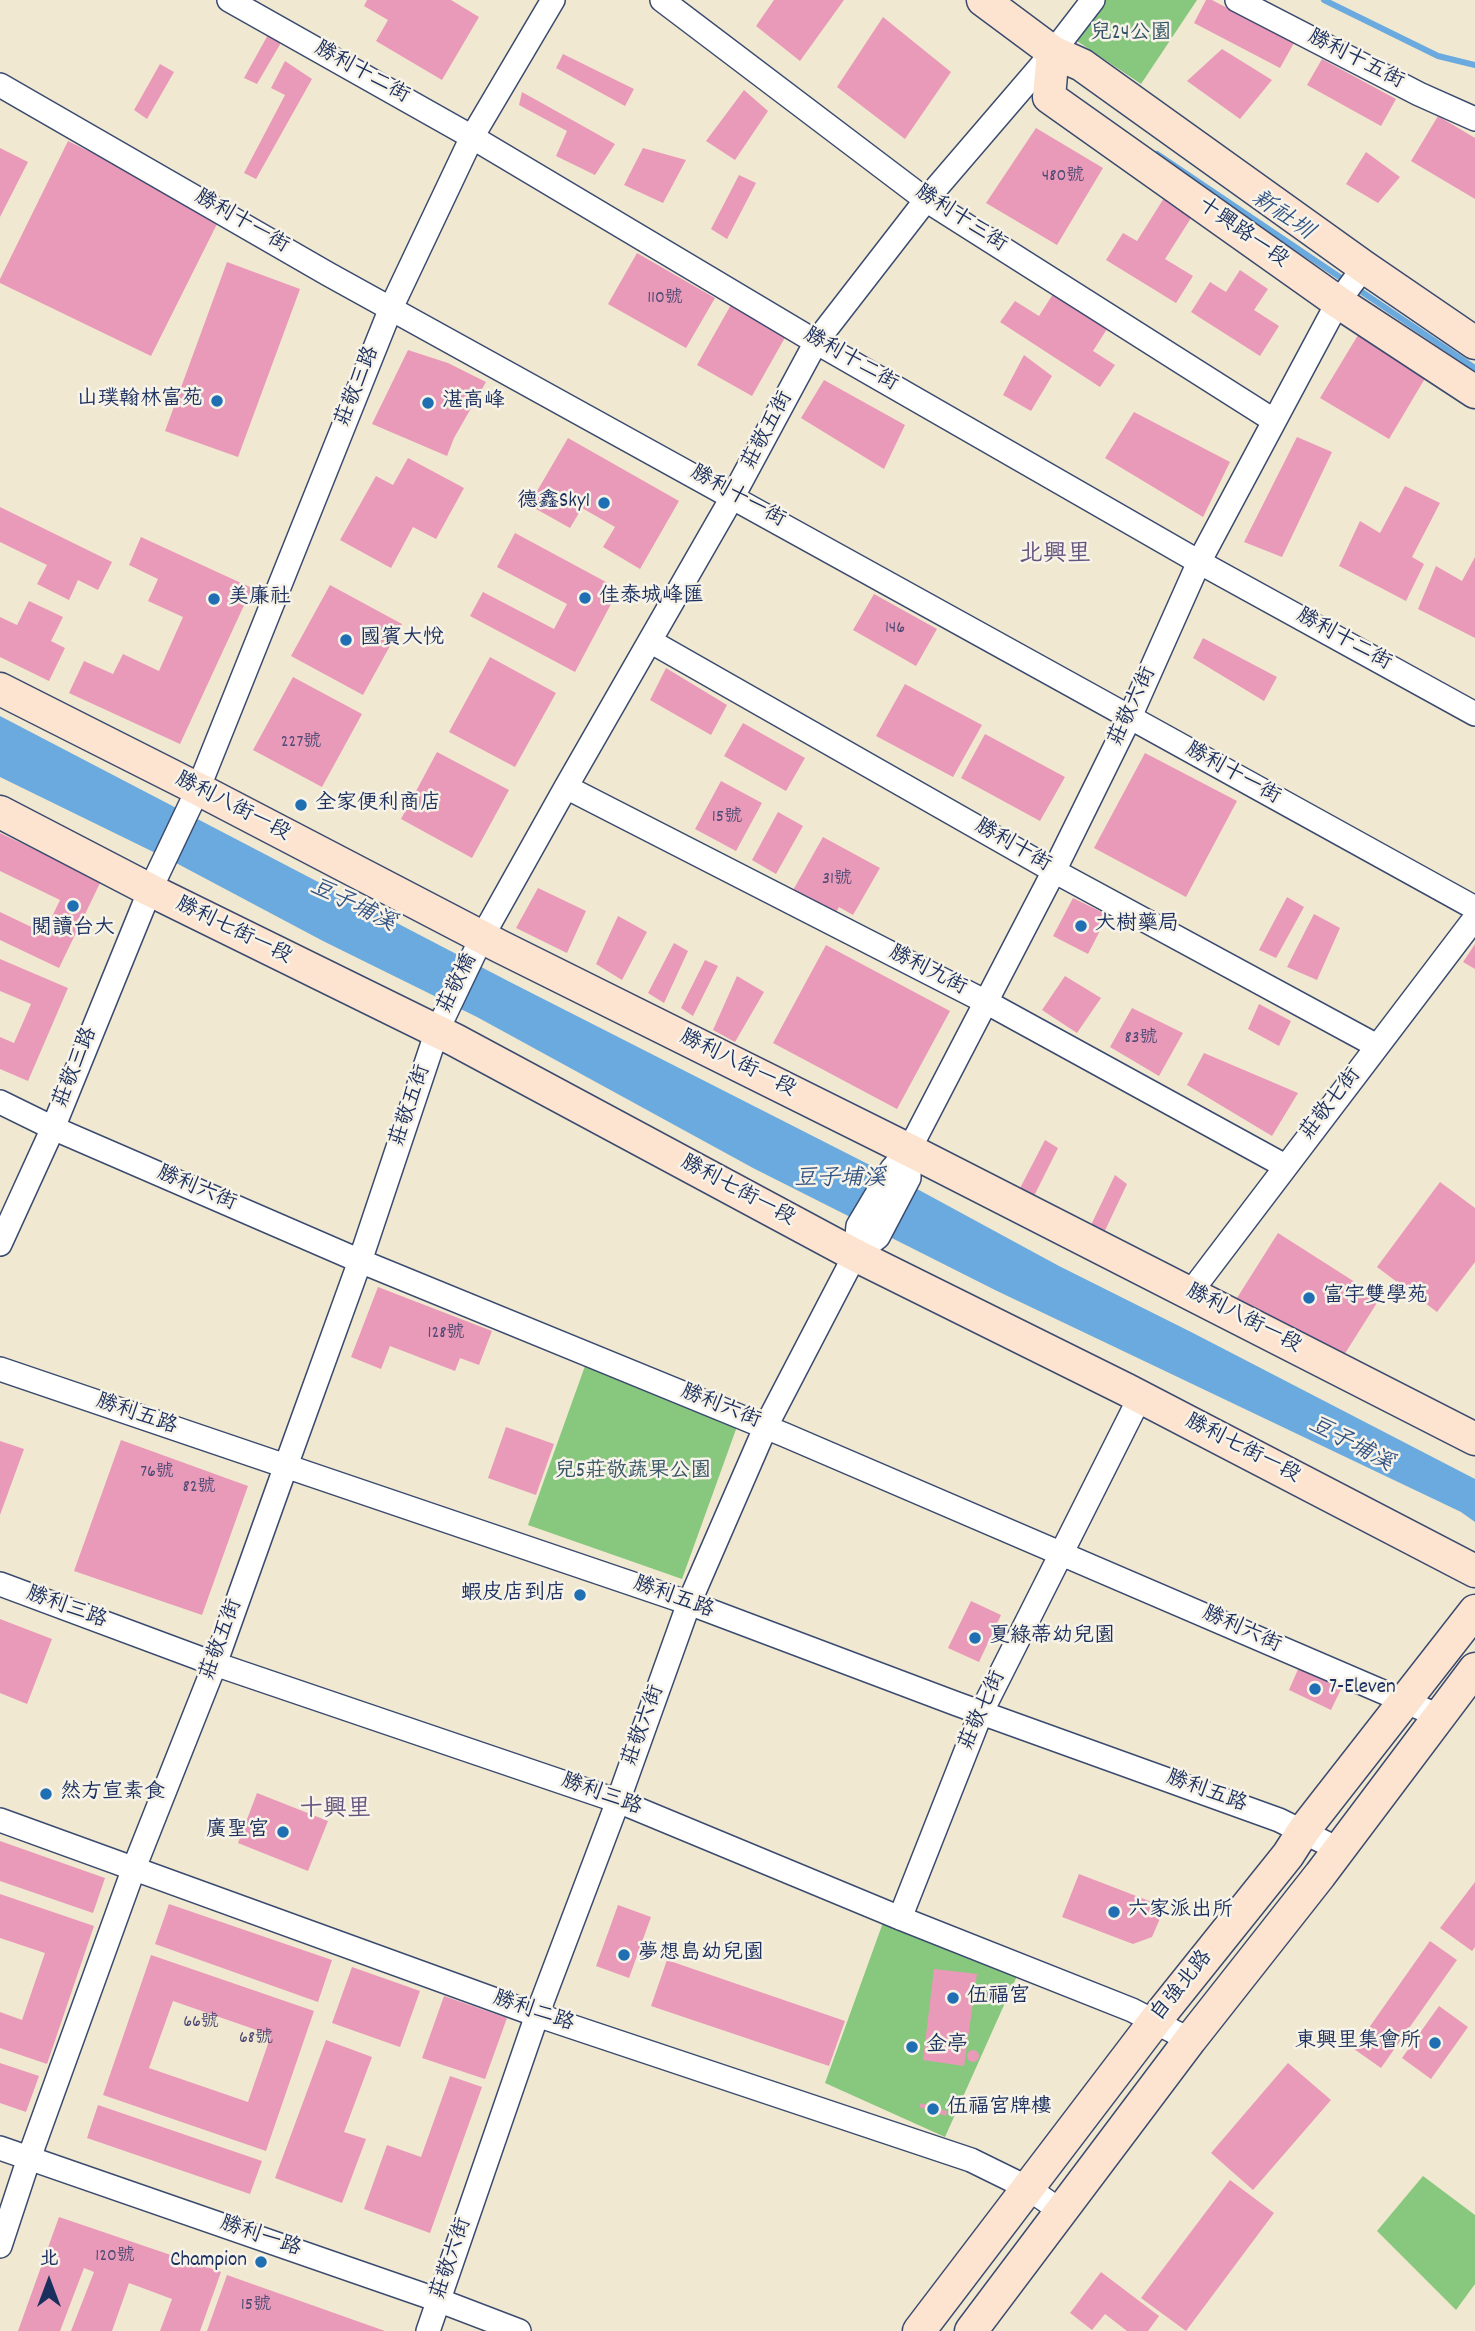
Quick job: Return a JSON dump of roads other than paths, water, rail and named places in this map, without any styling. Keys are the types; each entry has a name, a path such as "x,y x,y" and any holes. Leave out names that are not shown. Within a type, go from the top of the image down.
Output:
{"street":[{"name":"勝利十二街","path":"229,0 472,137 816,342 1199,562 1475,714"},
{"name":"莊敬三路","path":"0,1244 53,1128 150,890 198,789 391,308 472,137 553,0"},
{"name":"勝利十三街","path":"662,0 926,200 1273,420"},
{"name":"十興路一段","path":"983,0 1053,52 1082,65 1475,343"},
{"name":"莊敬五街","path":"482,937 733,496 816,342 926,200 1053,52 1093,0"},
{"name":"勝利十五街","path":"1237,0 1419,94 1475,119"},
{"name":"十興路一段","path":"1053,52 1049,97 1338,302 1475,392"},
{"name":"勝利十一街","path":"0,85 391,308 733,496 1129,719 1475,908"},
{"name":"莊敬六街","path":"428,2331 537,2015 689,1603 766,1426 1054,871 1129,719 1199,562 1338,302 1364,267"},
{"name":"勝利十街","path":"650,642 1054,871 1377,1046"},
{"name":"勝利八街一段","path":"0,689 482,937 903,1166 1189,1293 1475,1439"},
{"name":"勝利九街","path":"566,787 986,1002 1285,1166"},
{"name":"勝利七街一段","path":"0,812 150,890 864,1239 1140,1397 1475,1571"},
{"name":"莊敬七街","path":"1189,1293 1475,918"},
{"name":"莊敬橋","path":"437,1031 482,937"},
{"name":"莊敬五街","path":"0,2246 134,1868 215,1664 360,1261 437,1031"},
{"name":"勝利六街","path":"0,1102 53,1128 360,1261 766,1426 1439,1716"},
{"name":"勝利五路","path":"0,1369 689,1603 1304,1830 1338,1849"},
{"name":"莊敬七街","path":"900,1919 981,1713 1140,1397"},
{"name":"勝利三路","path":"0,1584 215,1664 618,1801 900,1919 1155,2021 1190,2040"},
{"name":"自強北路","path":"919,2331 1155,2021 1475,1611"},
{"name":"自強北路","path":"971,2331 1475,1669"},
{"name":"勝利二路","path":"0,1820 537,2015 971,2160 1028,2188 1062,2212"},
{"name":"勝利一路","path":"0,2148 438,2300 519,2331"}],"water":[{"name":"豆子埔溪","path":"0,716 1475,1479 1475,1522 1461,1512 995,1290 753,1168 477,1017 323,941 178,864 0,777"}],"waterway":[{"name":"新社圳","path":"1324,0 1438,56 1475,65"},
{"name":"新社圳","path":"1157,154 1475,368"}],"place":[{"name":"山璞翰林富苑","path":"217,401"},
{"name":"湛高峰","path":"428,403"},
{"name":"德鑫Sky1","path":"604,503"},
{"name":"佳泰城峰匯","path":"585,598"},
{"name":"美廉社","path":"214,599"},
{"name":"國賓大悅","path":"346,640"},
{"name":"全家便利商店","path":"301,805"},
{"name":"閱讀台大","path":"73,906"},
{"name":"大樹藥局","path":"1081,926"},
{"name":"富宇雙學苑","path":"1309,1298"},
{"name":"蝦皮店到店","path":"580,1595"},
{"name":"夏綠蒂幼兒園","path":"975,1638"},
{"name":"7-Eleven","path":"1315,1689"},
{"name":"然方宣素食","path":"46,1794"},
{"name":"廣聖宮","path":"283,1832"},
{"name":"六家派出所","path":"1114,1912"},
{"name":"夢想島幼兒園","path":"624,1955"},
{"name":"伍福宮","path":"953,1998"},
{"name":"東興里集會所","path":"1435,2043"},
{"name":"金亭","path":"912,2047"},
{"name":"伍福宮牌樓","path":"933,2109"},
{"name":"Champion","path":"261,2262"}],"district":[{"name":"北興里","path":"1055,557"},
{"name":"十興里","path":"335,1812"}],"park label":[{"name":"兒24公園","path":"1131,35"},
{"name":"兒5莊敬蔬果公園","path":"633,1473"}]}
